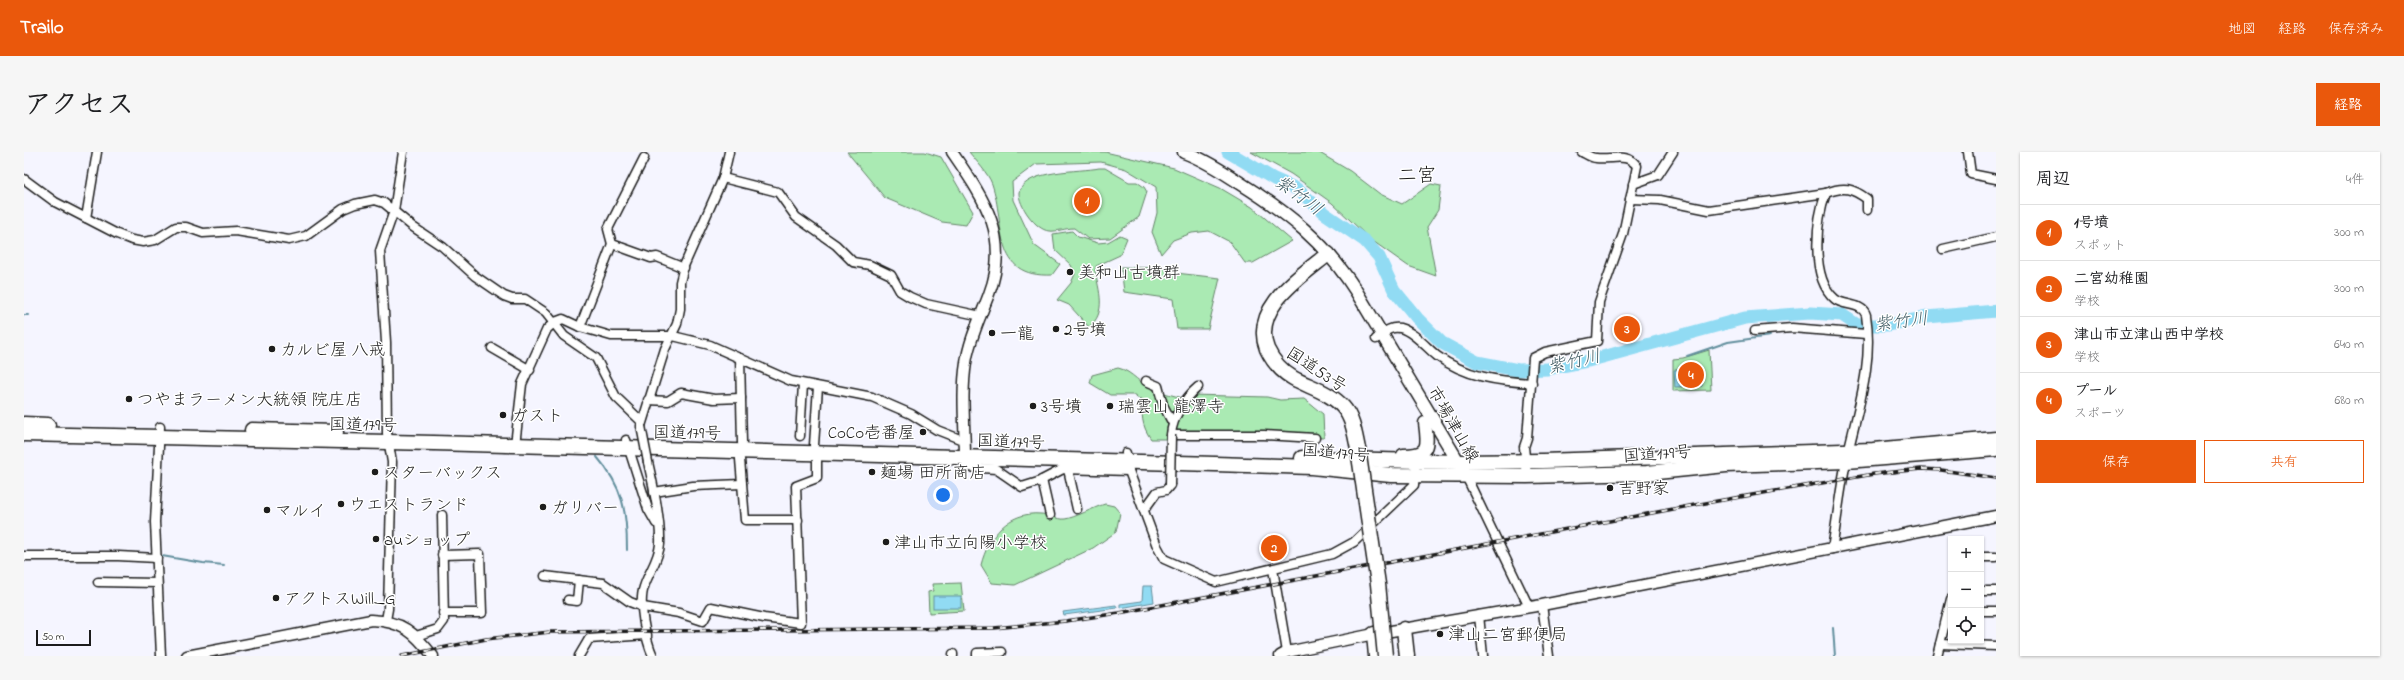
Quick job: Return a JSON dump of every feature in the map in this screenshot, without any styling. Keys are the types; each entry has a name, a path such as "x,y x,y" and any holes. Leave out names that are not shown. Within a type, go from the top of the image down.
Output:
{"highway":[{"name":"国道53号","path":"1328,254 1292,283 1277,298 1266,317 1263,339 1272,362 1293,378 1322,392 1343,407 1351,420 1358,449 1378,584 1385,656"},
{"name":"国道179号","path":"24,424 160,432 816,449 965,449 1128,462 1312,467 1416,475 1466,476 1647,473 1726,465 1847,456 1996,449"},
{"name":"国道179号","path":"24,434 160,432"},
{"name":"国道179号","path":"1128,462 1374,459 1453,462 1847,456 1996,439"},
{"name":"国道179号","path":"627,444 742,443 816,449"},
{"path":"1404,629 1407,656"},
{"path":"1374,634 1376,656"}],"main road":[{"name":"市場津山線","path":"1184,152 1227,175 1282,210 1315,238 1341,267 1425,422 1453,462 1466,476"},
{"name":"市場津山線","path":"1379,337 1453,462"},
{"path":"1374,459 1393,455 1421,453 1427,444 1425,422"}],"street":[{"path":"86,218 97,152"},
{"path":"386,620 388,609 392,462 388,438 386,342 380,251 394,211 403,152"},
{"path":"653,656 647,635 643,607 644,587 660,544 654,492 641,424 665,348 672,336 680,309 680,282 684,268 723,178 729,152"},
{"path":"952,152 981,196 990,218 999,250 999,263 994,282 966,363 966,467 996,470 1022,487 1042,480 1063,469 1128,462 1144,510 1164,559 1216,582 1332,554 1354,542 1414,485 1416,460"},
{"path":"1527,476 1524,447 1527,438 1533,379 1533,358 1545,352 1597,341 1599,302 1623,234 1637,166 1632,159 1625,156 1594,158 1582,152"},
{"path":"1633,184 1658,175 1673,152"},
{"path":"1968,152 1971,174 1996,179"},
{"path":"580,327 612,244 608,228 644,158"},
{"path":"723,178 778,192 796,217 836,245 853,262 870,264 891,275 900,291 910,298 926,304 981,316"},
{"path":"24,179 55,202 132,240 143,242 156,240 176,227 186,227 204,233 236,231 289,240 306,236 343,209 366,200 375,200 384,203 413,227 443,247 475,276 504,296 533,303 555,322 564,336 596,358 616,397 641,424"},
{"path":"1630,199 1660,200 1709,210 1826,193 1837,189 1853,189 1867,198 1866,210"},
{"path":"1826,193 1819,212 1818,263 1826,287 1836,300 1861,308 1865,314 1867,375 1847,456 1832,548"},
{"path":"1944,249 1996,237"},
{"path":"612,244 651,258 657,257 684,268"},
{"path":"515,441 522,384 530,370 547,329 555,322 563,320 580,327 611,336 672,336 710,345 791,381 818,388 872,397 910,414 965,449"},
{"path":"1379,337 1391,328 1399,328 1406,330 1438,356 1470,374 1487,379 1533,379"},
{"path":"1755,331 1792,328 1866,334"},
{"path":"492,348 530,370"},
{"path":"740,358 742,443"},
{"path":"1146,382 1158,386 1163,405 1172,422"},
{"path":"800,436 803,384"},
{"path":"1144,510 1158,492 1166,490 1170,485 1172,422 1188,398 1198,387"},
{"path":"545,576 603,583 630,602 643,607 679,613 703,621 712,607 764,618 801,623 796,486 817,478 816,449 818,388"},
{"path":"648,400 668,400 681,393 714,398 741,398"},
{"path":"160,432 155,522 161,656"},
{"path":"1171,435 1264,435 1316,438"},
{"path":"627,444 648,509 658,527"},
{"path":"740,459 745,520 798,520"},
{"path":"1068,469 1076,509"},
{"path":"1466,476 1529,607"},
{"path":"1042,480 1050,515"},
{"path":"654,492 693,486 742,484"},
{"path":"416,636 438,629 444,621 442,515"},
{"path":"1273,569 1283,654 1374,634 1542,605 1996,516"},
{"path":"442,555 480,554 482,614 443,613"},
{"path":"24,556 118,556 157,558"},
{"path":"1984,557 1996,557"},
{"path":"568,600 577,601 579,580"},
{"path":"98,582 157,583"},
{"path":"1984,591 1996,591"},
{"path":"1542,605 1549,656"},
{"path":"1984,611 1996,612"},
{"path":"1479,615 1483,656"},
{"path":"1937,656 1948,617"},
{"path":"187,656 371,620 386,620 399,624 416,636 433,656"},
{"path":"579,656 589,639 647,635"},
{"path":"1940,644 1996,646"},
{"path":"977,656 977,653 1002,652"}],"green space":[{"path":"847,152 925,152 941,157 973,212 966,225 942,222 885,198"},
{"path":"969,152 1105,152 1174,168 1220,188 1252,207 1292,241 1253,263 1245,263 1230,242 1209,231 1192,233 1173,240 1161,254 1152,232 1157,213 1156,187 1126,169 1101,162 1036,164 1012,182 1013,200 1034,245 1060,264 1052,275 1032,274 1019,268 1010,258 1004,246 992,184 985,171"},
{"path":"1251,152 1318,152 1350,171 1380,194 1402,204 1431,184 1441,186 1438,210 1427,227 1436,276 1408,266 1370,239 1332,203 1291,174"},
{"path":"1105,168 1129,182 1137,182 1144,187 1147,192 1139,217 1110,238 1088,239 1074,228 1052,231 1044,230 1034,222 1021,203 1019,192 1024,185 1032,179 1055,173"},
{"path":"1072,231 1078,237 1098,243 1108,242 1120,235 1127,238 1120,255 1096,266 1095,271 1100,293 1100,308 1095,321 1089,327 1069,305 1057,300 1071,283 1075,274 1071,265 1055,250 1053,234"},
{"path":"1121,267 1164,268 1167,272 1220,278 1208,329 1177,329 1173,299 1124,292"},
{"path":"1709,350 1711,390 1673,391 1673,359 1683,358"},
{"path":"1118,368 1128,372 1145,385 1156,390 1169,422 1168,439 1151,439 1145,429 1142,415 1142,399 1137,398 1136,395 1110,395 1090,383 1092,375"},
{"name":"瑞雲山 龍澤寺","path":"1164,393 1183,398 1172,417 1165,404"},
{"path":"1192,395 1267,397 1280,400 1304,399 1323,414 1324,438 1173,433 1173,424"},
{"path":"1105,504 1114,506 1120,513 1116,532 1093,548 1015,585 992,583 981,565 984,555 994,536 1009,521 1029,514 1041,514 1059,519 1065,519 1074,517"},
{"path":"961,583 964,611 929,613 928,592 933,591 932,584"}],"water":[{"path":"1701,369 1702,386 1675,387 1674,370"},
{"path":"1143,586 1152,586 1154,602 1120,608 1120,604 1142,601"},
{"path":"933,596 961,596 961,608 933,608"},
{"path":"1116,605 1117,608 1064,615 1063,612"}],"waterway":[{"name":"紫竹川","path":"1228,152 1274,179 1297,189 1324,213 1365,241 1379,257 1394,290 1417,318 1442,343 1477,362 1518,370 1548,369 1588,361 1745,318 1810,313 1842,315 1857,325 1888,325 1927,317 1996,311"},
{"path":"1687,356 1728,342 1770,336"},
{"path":"597,457 613,479 622,500 626,523 627,550"},
{"path":"162,556 224,565"},
{"path":"1833,628 1835,656"}],"railway":[{"path":"402,656 486,639 550,632 994,628 1066,621 1119,613 1700,504 1874,474 1921,469 1941,470 1996,478"}],"place":[{"name":"1号墳","path":"1087,201"},
{"name":"美和山古墳群","path":"1070,272"},
{"name":"2号墳","path":"1056,329"},
{"name":"津山市立津山西中学校","path":"1627,329"},
{"name":"一龍","path":"992,333"},
{"name":"カルビ屋 八戒","path":"272,349"},
{"name":"プール","path":"1691,375"},
{"name":"つやまラーメン大統領 院庄店","path":"129,399"},
{"name":"3号墳","path":"1033,406"},
{"name":"瑞雲山 龍澤寺","path":"1110,406"},
{"name":"ガスト","path":"503,415"},
{"name":"CoCo壱番屋","path":"923,432"},
{"name":"スターバックス","path":"375,472"},
{"name":"麺場 田所商店","path":"872,472"},
{"name":"吉野家","path":"1610,488"},
{"name":"ウエストランド","path":"341,504"},
{"name":"ガリバー","path":"543,507"},
{"name":"マルイ","path":"267,510"},
{"name":"auショップ","path":"376,539"},
{"name":"津山市立向陽小学校","path":"886,542"},
{"name":"二宮幼稚園","path":"1274,548"},
{"name":"アクトスWill_G","path":"276,598"},
{"name":"津山二宮郵便局","path":"1440,634"}],"district":[{"name":"二宮","path":"1417,174"}]}
